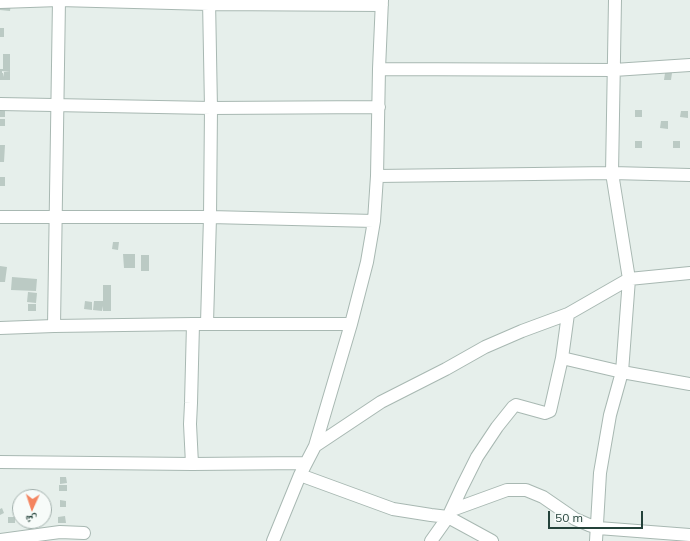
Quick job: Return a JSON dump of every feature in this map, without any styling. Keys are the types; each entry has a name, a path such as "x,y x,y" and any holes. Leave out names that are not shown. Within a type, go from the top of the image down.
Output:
{"street":[{"path":"0,2 59,0 382,3 377,176 374,221 367,262 351,324 315,446 300,475 273,541"},
{"path":"54,326 59,0"},
{"path":"596,541 598,528 600,473 610,415 622,372 629,278 612,173 615,0"},
{"path":"207,324 211,108 209,2"},
{"path":"379,69 614,70 690,65"},
{"path":"0,104 211,108 379,107"},
{"path":"377,176 612,173 690,175"},
{"path":"0,217 210,217 374,221"},
{"path":"315,446 381,402 446,369 485,347 568,314 629,278 690,273"},
{"path":"431,541 450,514 477,457 497,427 513,407 516,405 545,413 550,411 562,358 568,314"},
{"path":"0,328 193,324 351,324"},
{"path":"192,464 190,428 193,324"},
{"path":"562,358 622,372 690,384"},
{"path":"0,462 192,464 306,463"},
{"path":"300,475 393,509 450,514 492,541"},
{"path":"450,514 507,490 526,490 543,497 575,519 598,528 690,535"},
{"path":"0,540 60,532 84,532"}],"building":[{"path":"0,2 11,3 10,11 0,10"},
{"path":"0,28 4,28 4,37 0,37"},
{"path":"3,54 10,54 10,72 10,80 0,80 0,69 3,69"},
{"path":"665,73 672,73 671,80 664,80"},
{"path":"0,108 5,108 5,117 0,117"},
{"path":"635,110 642,110 642,117 635,117"},
{"path":"681,111 688,111 688,118 680,117"},
{"path":"0,119 5,119 5,126 0,126"},
{"path":"661,121 668,121 668,129 660,128"},
{"path":"635,141 642,141 642,148 635,148"},
{"path":"673,141 680,141 680,148 673,148"},
{"path":"0,145 5,145 4,162 0,162"},
{"path":"0,177 5,177 5,186 0,186"},
{"path":"113,242 119,242 118,250 112,249"},
{"path":"123,254 135,254 135,268 124,268"},
{"path":"141,255 149,255 149,271 141,271"},
{"path":"0,266 7,267 5,282 0,282"},
{"path":"12,277 37,279 36,291 11,290"},
{"path":"103,285 111,285 111,311 103,311 103,306 102,311 93,310 94,301 103,301"},
{"path":"28,292 37,293 36,303 27,302"},
{"path":"85,301 92,302 92,310 84,309"},
{"path":"28,304 36,304 36,311 28,311"},
{"path":"60,477 66,477 67,483 60,484"},
{"path":"59,485 67,485 67,491 59,491"},
{"path":"60,500 66,501 66,507 60,507"},
{"path":"2,508 4,513 0,515 0,509"},
{"path":"65,516 66,523 58,523 58,517"},
{"path":"8,517 12,517 12,523 8,523"}]}
